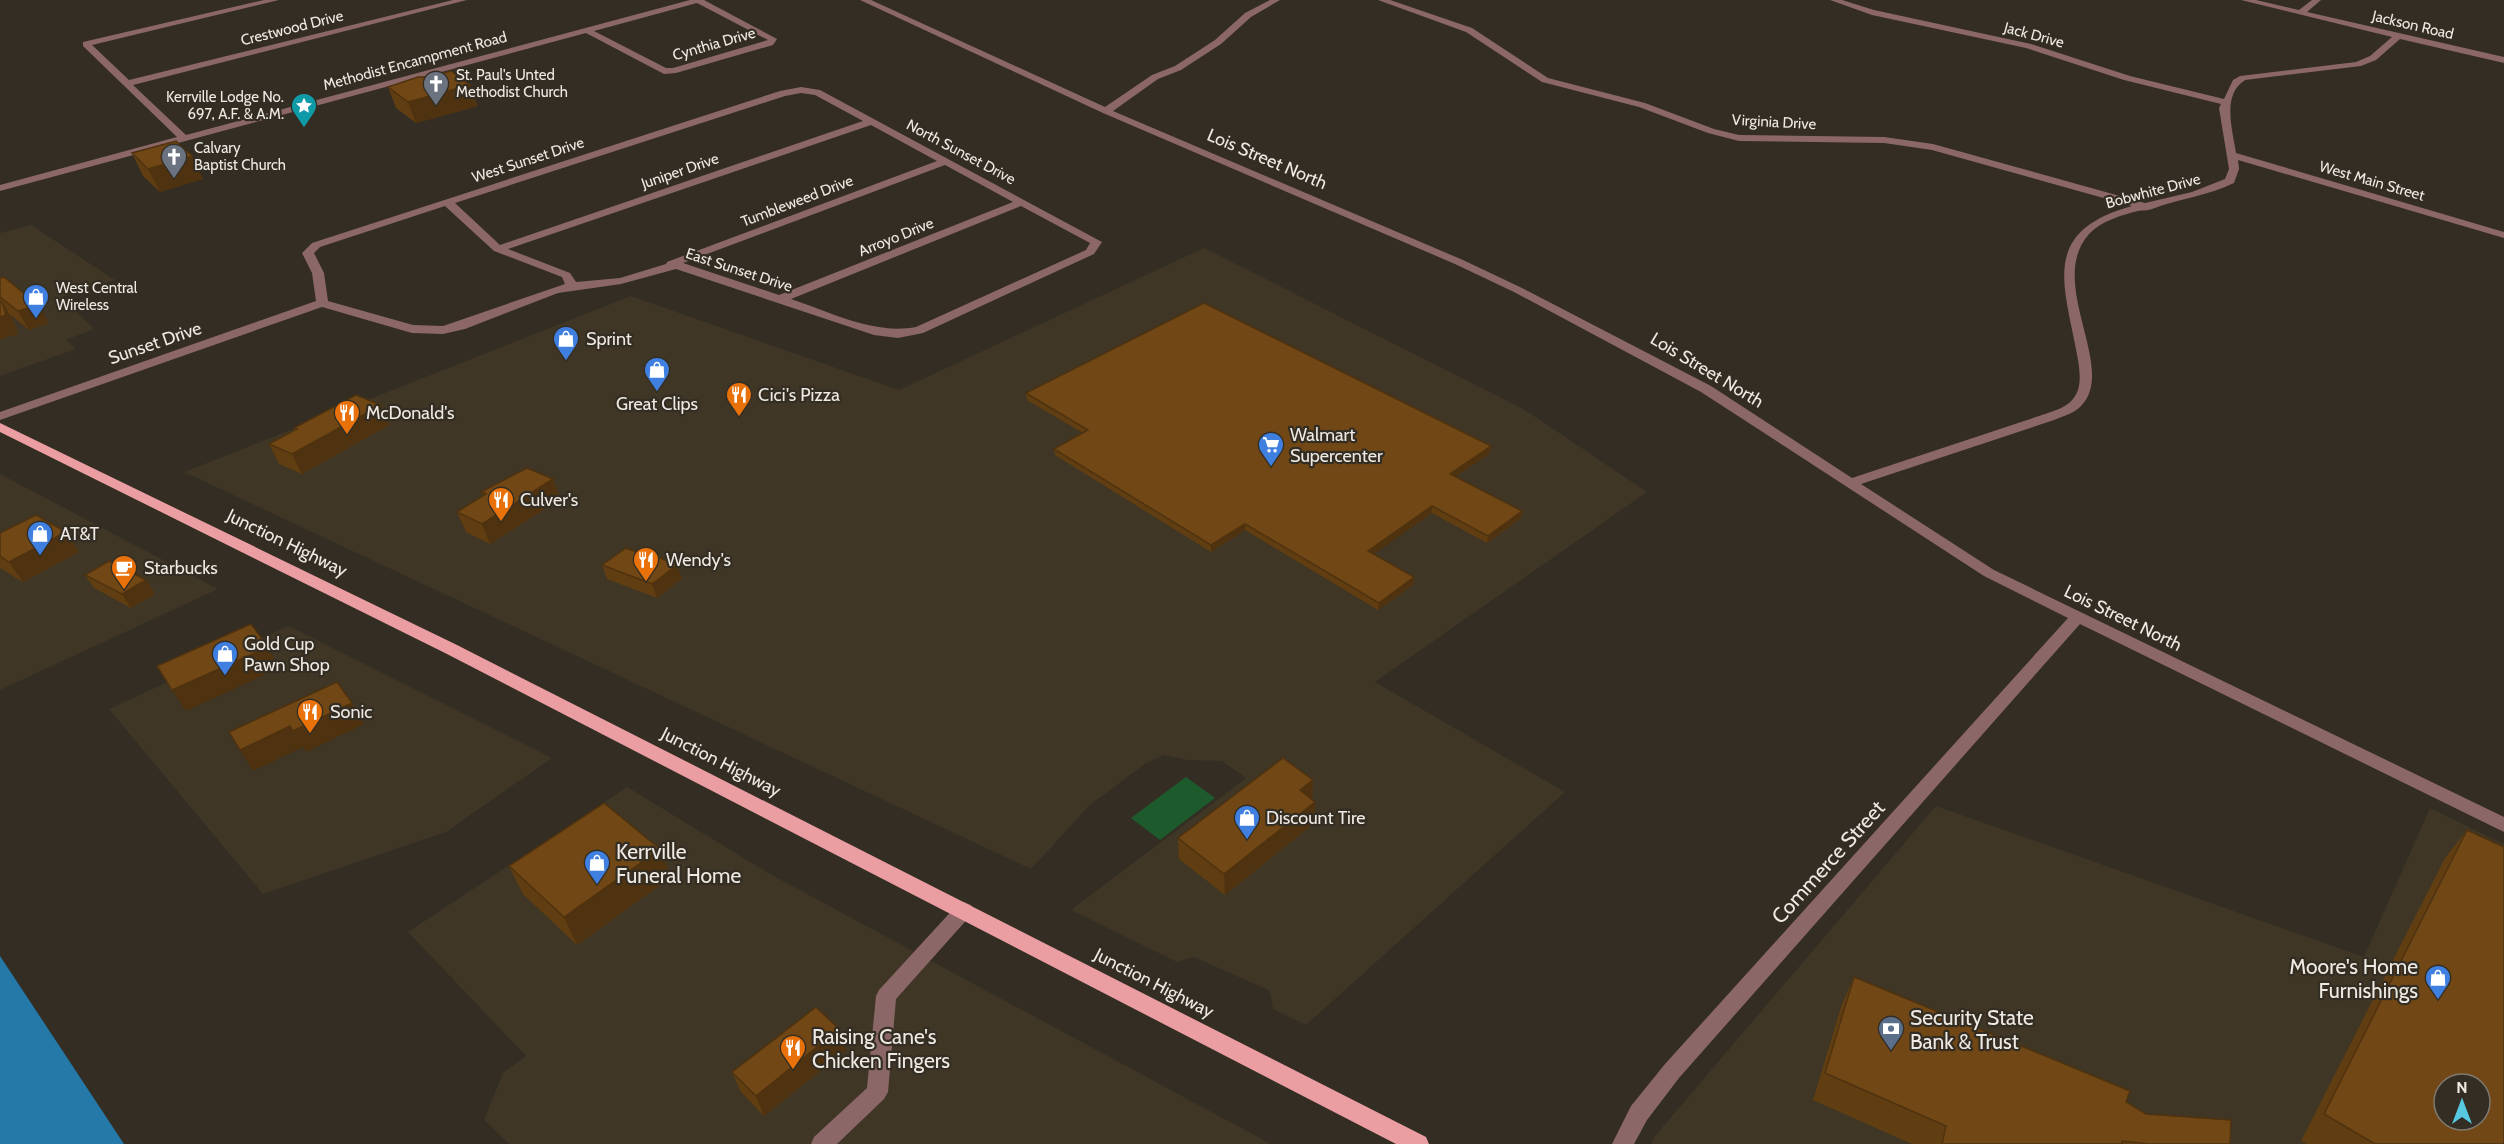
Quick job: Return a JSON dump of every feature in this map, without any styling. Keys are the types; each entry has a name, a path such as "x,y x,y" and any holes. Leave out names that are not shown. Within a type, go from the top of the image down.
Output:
{"main road":[{"name":"Junction Highway","path":"0,427 248,547 964,910 1418,1144"}],"street":[{"path":"184,139 86,44 275,0"},
{"name":"Crestwood Drive","path":"128,83 463,0"},
{"name":"Methodist Encampment Road","path":"0,188 698,0"},
{"name":"Cynthia Drive","path":"586,30 664,71 673,71 770,42 773,39 698,0"},
{"name":"Lois Street North","path":"864,0 1106,111 1459,262 1537,299 1706,389 1989,573 2504,825"},
{"path":"874,4 888,0"},
{"path":"1106,111 1155,77 1178,68 1218,42 1248,15 1276,0"},
{"name":"Virginia Drive","path":"1382,0 1470,30 1545,80 1636,103 1711,131 1762,140 1884,140 1923,145 2148,207"},
{"name":"Jack Drive","path":"1834,0 1872,12 2028,46 2127,78 2225,102"},
{"name":"Jackson Road","path":"2245,0 2504,60"},
{"path":"2300,13 2317,0"},
{"path":"2225,102 2236,82 2243,78 2358,64 2373,58 2399,35"},
{"name":"North Sunset Drive","path":"812,91 1096,242"},
{"name":"West Sunset Drive","path":"322,303 318,273 308,253 310,249 327,241 783,93 812,91"},
{"name":"Bobwhite Drive","path":"1849,483 2032,423 2061,412 2078,402 2086,387 2086,377 2070,294 2069,274 2073,248 2084,232 2101,221 2222,186 2230,181 2234,169 2225,102"},
{"name":"Juniper Drive","path":"498,249 872,122"},
{"name":"West Main Street","path":"2232,155 2504,235"},
{"name":"Tumbleweed Drive","path":"660,268 945,161"},
{"path":"447,202 498,249 566,275 570,278 571,286"},
{"name":"Arroyo Drive","path":"781,299 1021,202"},
{"name":"East Sunset Drive","path":"322,303 412,329 435,331 461,326 571,286 621,281 676,265 878,332 909,333 1090,252 1096,242"},
{"name":"Sunset Drive","path":"0,416 322,303"},
{"name":"Commerce Street","path":"1623,1144 1639,1113 1672,1071 2077,618"},
{"path":"822,1144 877,1092 886,996 964,910"}],"shaded area":[{"path":"31,225 115,280 61,297 94,329 66,340 76,349 0,376 0,233"},
{"path":"1204,248 1525,410 1647,492 1375,682 1565,792 1306,1025 1273,1009 1270,991 1194,957 1177,962 1071,910 1246,778 1222,761 1186,760 1164,755 1146,763 1090,805 1031,869 184,472 631,296 899,390"},
{"path":"0,474 218,589 0,690"},
{"path":"289,626 552,758 446,832 263,894 109,709"},
{"path":"627,787 770,874 1271,1144 509,1144 484,1120 503,1073 526,1056 408,932"},
{"path":"1936,806 2364,957 2430,808 2504,844 2504,1144 1651,1144 1655,1136"}],"green space":[{"path":"1186,777 1215,798 1160,840 1131,818"}],"water":[{"path":"0,956 124,1144 0,1144"}],"building":[{"path":"451,71 470,85 408,102 388,87 418,77"},
{"path":"176,141 192,156 148,169 132,153"},
{"path":"4,277 38,305 18,311 0,297 0,278"},
{"path":"0,302 2,302 6,315 0,317"},
{"name":"Walmart Supercenter","path":"1204,303 1491,446 1450,474 1522,511 1488,536 1432,506 1368,551 1414,577 1379,603 1245,524 1211,545 1054,449 1088,430 1026,393"},
{"path":"356,395 381,405 292,454 269,444 297,429 294,428"},
{"path":"527,468 553,479 482,524 457,512 486,494 481,492"},
{"path":"36,515 66,532 9,562 0,556 0,533"},
{"path":"626,548 639,553 643,551 677,565 652,584 602,565"},
{"path":"109,561 146,580 122,594 85,575"},
{"path":"251,624 268,647 172,690 157,666"},
{"path":"337,682 352,703 293,731 290,726 240,750 229,732"},
{"name":"Discount Tire","path":"1283,758 1313,780 1300,790 1315,802 1224,874 1178,838"},
{"path":"604,803 660,849 564,917 509,866"},
{"name":"Moore's Home Furnishings","path":"2467,830 2504,847 2504,1144 2375,1144 2324,1114"},
{"name":"Security State Bank & Trust","path":"1854,977 2130,1091 2126,1102 2146,1114 2231,1120 2230,1144 2149,1144 2122,1141 2122,1144 1942,1144 1946,1126 1825,1073"},
{"path":"816,1007 839,1029 756,1096 732,1072"}],"place":[{"name":"St. Paul's Unted Methodist Church","path":"436,107"},
{"name":"Kerrville Lodge No. 697, A.F. & A.M.","path":"304,129"},
{"name":"Calvary Baptist Church","path":"174,180"},
{"name":"West Central Wireless","path":"36,320"},
{"name":"Sprint","path":"566,362"},
{"name":"Great Clips","path":"657,393"},
{"name":"Cici's Pizza","path":"739,418"},
{"name":"McDonald's","path":"347,436"},
{"name":"Walmart Supercenter","path":"1271,468"},
{"name":"Culver's","path":"501,523"},
{"name":"AT&T","path":"40,557"},
{"name":"Wendy's","path":"646,583"},
{"name":"Starbucks","path":"124,591"},
{"name":"Gold Cup Pawn Shop","path":"225,677"},
{"name":"Sonic","path":"310,735"},
{"name":"Discount Tire","path":"1247,841"},
{"name":"Kerrville Funeral Home","path":"597,886"},
{"name":"Moore's Home Furnishings","path":"2438,1001"},
{"name":"Security State Bank & Trust","path":"1891,1052"},
{"name":"Raising Cane's Chicken Fingers","path":"793,1071"}]}
